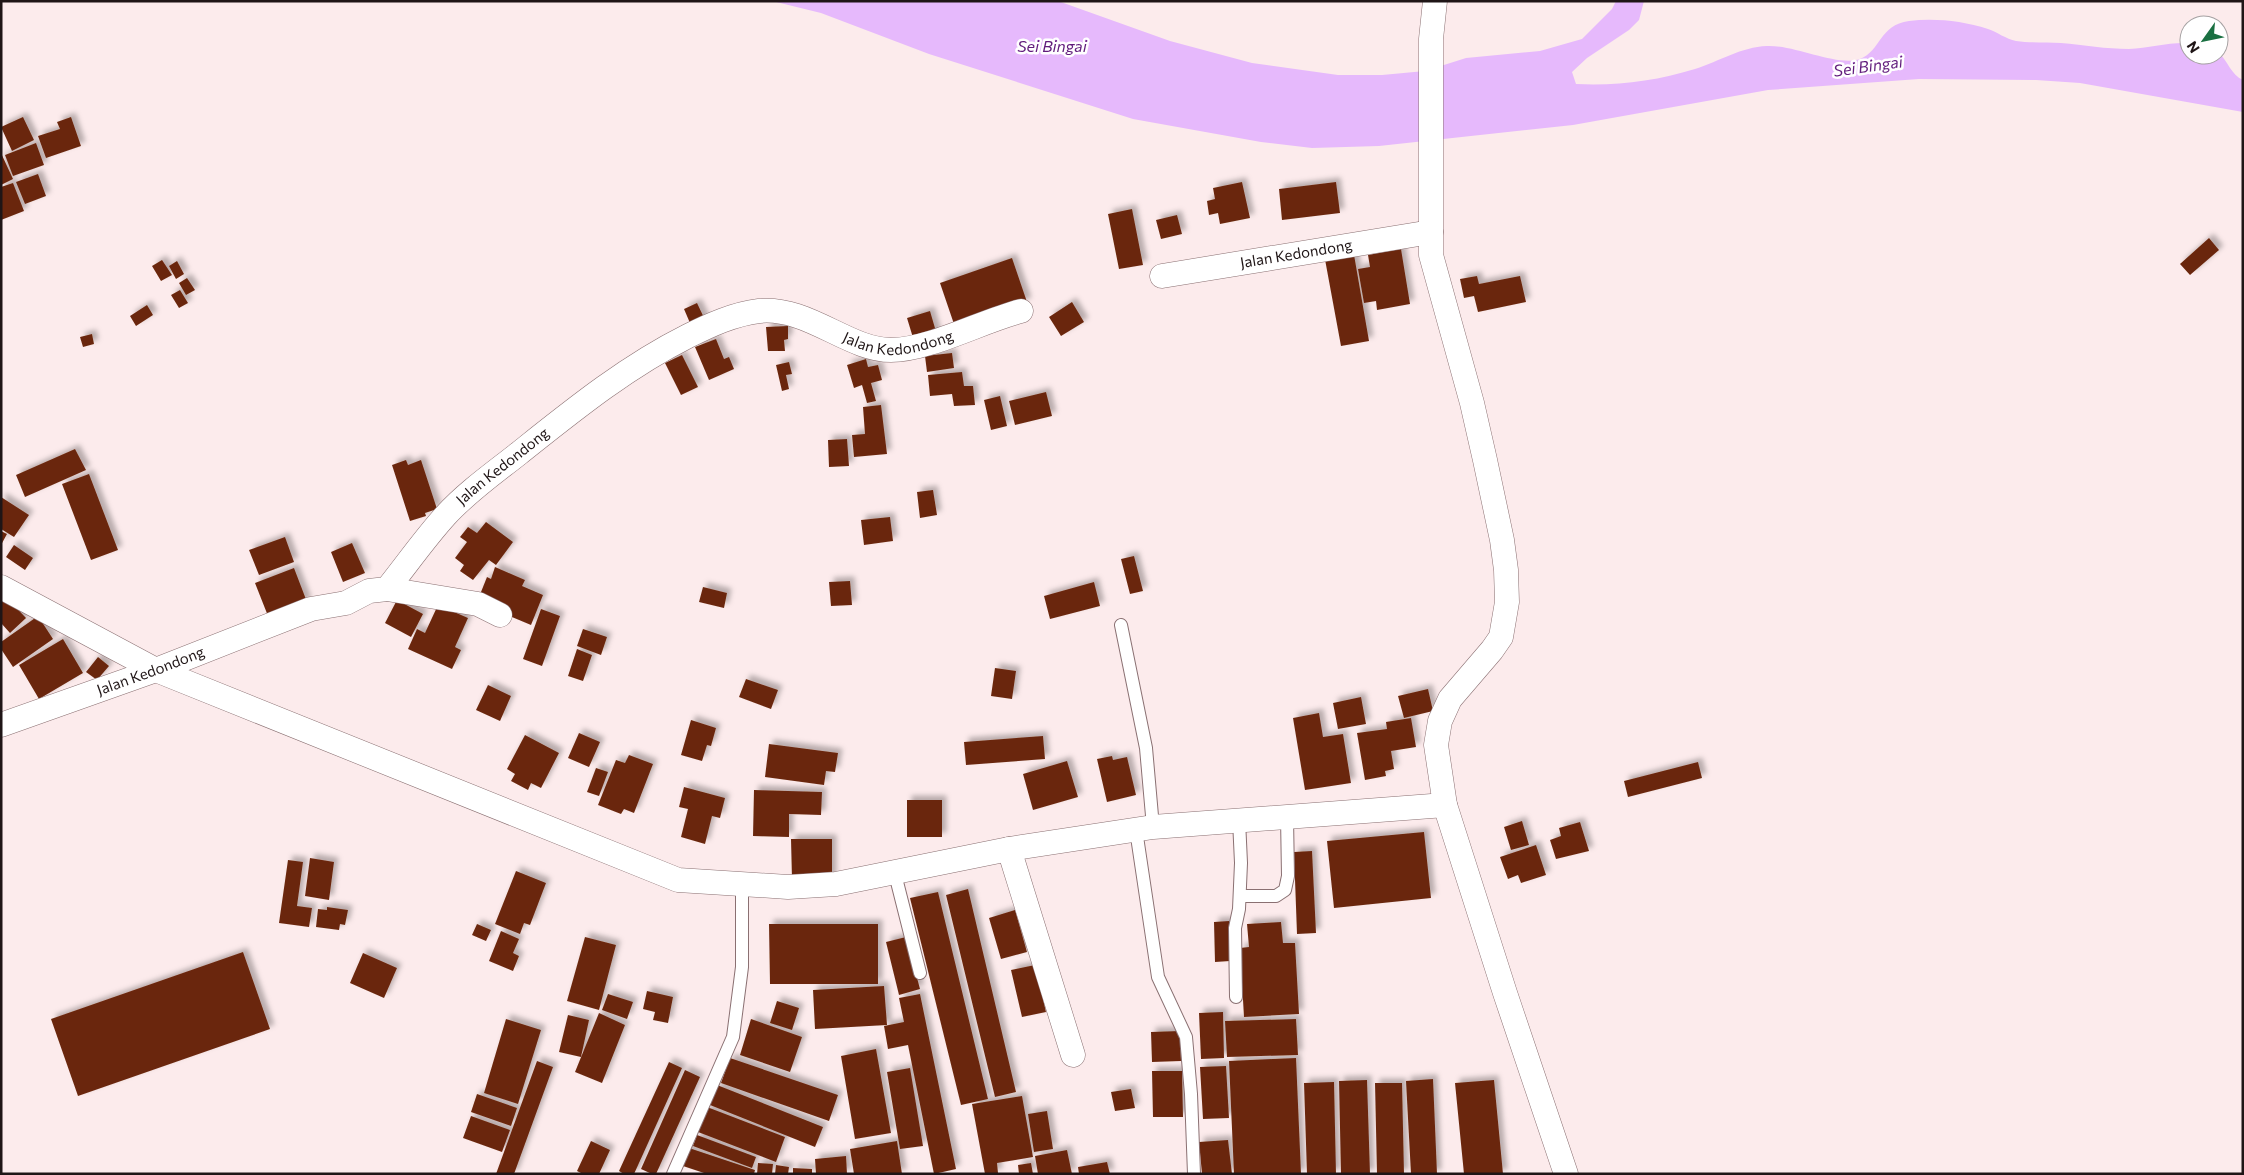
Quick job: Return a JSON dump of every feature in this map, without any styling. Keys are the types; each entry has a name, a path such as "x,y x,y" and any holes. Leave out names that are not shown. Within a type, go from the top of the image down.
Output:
{"street":[{"path":"1435,1 1431,39 1431,255 1472,403 1502,540 1506,570 1507,602 1501,637 1450,699 1440,721 1436,745 1445,805 1504,992 1566,1174"},
{"name":"Jalan Kedondong","path":"1162,276 1431,232"},
{"name":"Jalan Kedondong","path":"1,725 156,670 311,609 346,603 369,592 387,588 447,514 492,475 618,376 669,345 727,318 759,311 784,312 825,326 860,343 890,350 920,346 1021,311"},
{"path":"1,587 156,670 678,880 788,887 836,884 895,874 1009,850 1144,828 1445,805"},
{"path":"387,588 478,604 500,615"},
{"path":"1009,850 1073,1055"}],"lane":[{"path":"1121,625 1146,748 1144,828 1158,977 1186,1037 1191,1094 1194,1174"},
{"path":"1240,896 1276,896 1286,890 1288,876 1287,817"},
{"path":"1236,997 1235,928 1240,896 1241,863 1239,820"},
{"path":"895,874 920,973"},
{"path":"673,1174 733,1037 742,967 742,883"}],"water":[{"name":"Sei Bingai","path":"772,1 1058,1 1170,41 1252,63 1338,75 1382,75 1425,71 1466,58 1540,51 1582,39 1612,9 1616,1 1644,1 1639,20 1629,30 1587,58 1572,72 1576,84 1636,82 1666,77 1704,66 1748,49 1767,46 1851,61 1867,55 1886,33 1899,23 1939,20 1978,26 2021,42 2061,43 2129,49 2179,43 2179,65 2229,65 2235,75 2243,80 2243,112 2080,83 2036,80 1919,79 1768,90 1573,125 1379,146 1312,148 1261,142 1133,119 929,54 821,13"}],"building":[{"path":"23,117 34,140 12,151 1,127"},
{"path":"71,117 81,146 46,158 38,136 60,129 57,122"},
{"path":"36,143 44,165 13,176 5,155"},
{"path":"1,153 13,179 1,185"},
{"path":"38,174 46,196 25,204 16,182"},
{"path":"1242,182 1250,218 1220,224 1218,213 1209,215 1207,201 1215,199 1213,188"},
{"path":"1336,182 1340,213 1282,220 1279,189"},
{"path":"13,183 24,211 1,220 1,187"},
{"path":"1132,209 1143,265 1119,269 1108,214"},
{"path":"1177,215 1182,234 1161,239 1156,220"},
{"path":"2209,238 2219,250 2190,275 2180,264"},
{"path":"1353,249 1369,341 1341,346 1324,254"},
{"path":"1401,249 1410,304 1377,310 1376,301 1364,303 1358,269 1370,267 1368,255"},
{"path":"1012,258 1027,302 955,327 940,283"},
{"path":"162,260 172,275 161,281 152,266"},
{"path":"177,261 184,274 176,279 169,266"},
{"path":"1477,276 1479,284 1520,276 1526,302 1478,312 1474,296 1464,298 1460,279"},
{"path":"187,278 195,290 186,295 179,283"},
{"path":"180,290 188,303 179,308 171,295"},
{"path":"1072,302 1084,322 1061,336 1049,317"},
{"path":"697,303 707,324 693,330 684,309"},
{"path":"147,305 153,315 136,326 130,316"},
{"path":"930,311 937,335 914,341 907,318"},
{"path":"788,326 788,339 784,340 785,351 768,351 766,327"},
{"path":"92,334 94,344 83,347 80,337"},
{"path":"716,339 724,359 729,357 734,369 709,380 695,347"},
{"path":"952,353 954,368 927,372 925,356"},
{"path":"682,355 698,387 681,395 665,363"},
{"path":"866,359 868,367 878,365 882,380 871,383 876,401 867,403 862,385 854,388 847,365"},
{"path":"789,362 792,374 786,375 789,389 782,391 776,365"},
{"path":"962,372 964,386 973,386 975,405 954,406 952,394 930,396 928,375"},
{"path":"1046,392 1052,416 1015,425 1009,401"},
{"path":"1000,396 1007,426 991,430 984,400"},
{"path":"881,405 887,454 854,457 852,435 865,434 863,407"},
{"path":"847,439 849,466 829,467 828,440"},
{"path":"75,449 86,470 25,497 16,475"},
{"path":"406,460 408,465 421,460 437,509 425,513 426,516 410,521 392,465"},
{"path":"89,474 118,550 91,560 62,484"},
{"path":"933,490 937,515 920,518 917,492"},
{"path":"1,497 29,515 14,537 1,529"},
{"path":"890,517 893,541 864,545 861,520"},
{"path":"486,522 513,542 496,565 489,560 473,580 460,571 464,565 455,558 467,542 460,537 468,527 477,533"},
{"path":"1,531 7,534 1,545"},
{"path":"285,537 294,562 259,575 249,550"},
{"path":"352,543 365,573 343,582 331,552"},
{"path":"14,545 33,558 25,570 6,557"},
{"path":"1134,556 1143,591 1130,594 1121,559"},
{"path":"495,567 525,580 522,586 543,595 531,625 486,606 479,597 487,577 491,579"},
{"path":"294,568 307,602 268,616 255,583"},
{"path":"850,581 852,605 831,606 829,582"},
{"path":"1094,582 1100,606 1050,619 1044,596"},
{"path":"703,587 727,593 724,608 699,602"},
{"path":"7,598 26,618 10,633 1,623 1,603"},
{"path":"397,600 423,614 411,637 385,623"},
{"path":"438,605 468,618 455,647 461,650 452,669 408,649 417,629 425,633"},
{"path":"541,609 560,616 542,666 523,659"},
{"path":"38,616 53,639 13,667 1,649 1,642"},
{"path":"583,629 607,637 601,655 577,646"},
{"path":"63,639 83,673 39,699 19,665"},
{"path":"577,649 592,655 583,681 568,676"},
{"path":"98,657 109,666 97,680 86,672"},
{"path":"995,668 1016,671 1012,699 991,696"},
{"path":"746,679 778,690 771,709 739,697"},
{"path":"488,685 511,696 500,721 476,710"},
{"path":"1428,689 1433,711 1404,718 1398,696"},
{"path":"1361,697 1366,724 1338,729 1333,703"},
{"path":"1319,713 1323,737 1343,734 1351,783 1305,790 1293,718"},
{"path":"1411,718 1416,747 1391,751 1394,769 1385,771 1386,776 1365,780 1357,733 1387,729 1386,722"},
{"path":"691,720 716,728 711,746 707,745 702,761 681,755"},
{"path":"579,733 600,742 589,767 568,758"},
{"path":"525,735 559,753 541,788 531,783 528,790 511,781 515,774 507,769"},
{"path":"1043,736 1045,759 966,765 964,742"},
{"path":"769,744 838,753 835,772 826,771 824,785 765,777"},
{"path":"629,755 653,764 634,813 624,809 621,814 598,805 616,760 625,763"},
{"path":"1112,756 1113,760 1127,757 1136,795 1107,802 1097,759"},
{"path":"1067,761 1078,797 1033,810 1023,774"},
{"path":"1698,762 1702,778 1628,797 1624,781"},
{"path":"596,768 608,772 599,796 587,792"},
{"path":"684,787 725,798 720,818 712,816 705,844 681,837 688,809 679,807"},
{"path":"754,790 822,792 821,815 789,814 789,837 753,836"},
{"path":"907,800 942,800 942,837 907,837"},
{"path":"1522,821 1529,845 1511,850 1504,827"},
{"path":"1580,822 1589,851 1556,859 1550,840 1561,836 1559,828"},
{"path":"1424,832 1431,898 1334,908 1327,841"},
{"path":"791,839 832,839 832,879 792,879"},
{"path":"1536,845 1546,875 1521,883 1518,875 1508,879 1500,857"},
{"path":"1312,851 1316,933 1297,934 1294,852"},
{"path":"310,858 334,862 329,900 305,896"},
{"path":"288,860 303,862 297,906 312,908 309,927 279,923"},
{"path":"516,871 546,883 530,925 524,923 520,934 495,924"},
{"path":"968,889 1016,1092 995,1097 946,895"},
{"path":"938,892 988,1099 961,1105 910,898"},
{"path":"327,907 348,910 345,925 340,924 339,930 316,927 318,909 327,910"},
{"path":"1015,910 1027,952 1001,959 989,918"},
{"path":"1229,921 1230,961 1215,962 1214,922"},
{"path":"1281,922 1283,943 1295,943 1299,1014 1244,1017 1240,948 1249,947 1247,924"},
{"path":"477,924 491,930 486,941 472,935"},
{"path":"769,924 878,924 878,984 770,984"},
{"path":"501,931 519,939 513,953 519,956 513,971 489,961"},
{"path":"585,937 616,945 599,1010 567,1001"},
{"path":"906,937 920,989 899,995 886,942"},
{"path":"243,952 270,1029 78,1096 51,1019"},
{"path":"363,953 397,968 384,998 350,983"},
{"path":"1035,965 1046,1012 1022,1017 1011,970"},
{"path":"884,986 887,1025 815,1029 813,990"},
{"path":"647,991 673,997 668,1023 653,1020 655,1012 643,1009"},
{"path":"608,994 633,1002 627,1019 602,1010"},
{"path":"920,994 956,1169 934,1174 908,1045 888,1049 884,1026 904,1022 899,998"},
{"path":"777,1001 799,1008 792,1030 770,1023"},
{"path":"1223,1012 1224,1058 1201,1059 1199,1013"},
{"path":"599,1013 625,1025 602,1083 575,1072"},
{"path":"568,1015 589,1020 581,1057 559,1052"},
{"path":"506,1019 541,1030 518,1104 484,1093"},
{"path":"751,1019 802,1037 790,1072 740,1055"},
{"path":"1296,1019 1298,1055 1227,1057 1225,1021"},
{"path":"1180,1031 1181,1061 1152,1062 1151,1032"},
{"path":"876,1049 891,1133 855,1139 841,1056"},
{"path":"730,1058 838,1095 829,1121 721,1083"},
{"path":"1296,1058 1301,1174 1234,1174 1229,1061"},
{"path":"537,1061 553,1067 514,1174 496,1174"},
{"path":"669,1062 682,1068 634,1174 624,1174 619,1171"},
{"path":"1226,1066 1229,1118 1203,1119 1200,1067"},
{"path":"910,1068 923,1146 900,1149 887,1072"},
{"path":"685,1070 700,1077 656,1174 652,1174 641,1169"},
{"path":"1152,1071 1182,1071 1183,1117 1153,1117"},
{"path":"1433,1079 1437,1174 1411,1174 1406,1081"},
{"path":"1367,1080 1370,1174 1341,1174 1339,1081"},
{"path":"1494,1080 1503,1174 1464,1174 1455,1083"},
{"path":"1334,1082 1336,1174 1307,1174 1304,1083"},
{"path":"1375,1083 1402,1083 1404,1174 1377,1174"},
{"path":"717,1085 823,1127 815,1147 710,1105"},
{"path":"1131,1089 1135,1108 1115,1111 1111,1092"},
{"path":"477,1094 517,1108 511,1126 471,1112"},
{"path":"1022,1096 1033,1157 997,1163 998,1173 985,1174 972,1104"},
{"path":"707,1107 785,1137 776,1162 698,1132"},
{"path":"1047,1111 1053,1149 1034,1152 1028,1114"},
{"path":"471,1116 510,1130 502,1152 463,1138"},
{"path":"697,1135 756,1157 752,1168 693,1146"},
{"path":"1228,1140 1232,1174 1202,1174 1199,1142"},
{"path":"591,1141 610,1150 599,1174 583,1174 577,1171"},
{"path":"897,1141 902,1174 854,1174 850,1149"},
{"path":"686,1147 755,1170 754,1174 707,1174 680,1165"},
{"path":"1067,1150 1072,1174 1038,1174 1035,1156"},
{"path":"846,1156 847,1174 816,1174 815,1159"},
{"path":"1107,1162 1110,1174 1079,1174 1078,1167"},
{"path":"758,1163 773,1164 772,1174 757,1174"},
{"path":"1031,1163 1033,1174 1019,1174 1018,1165"},
{"path":"776,1165 789,1167 788,1174 775,1174"},
{"path":"793,1168 812,1169 812,1174 793,1174"}]}
